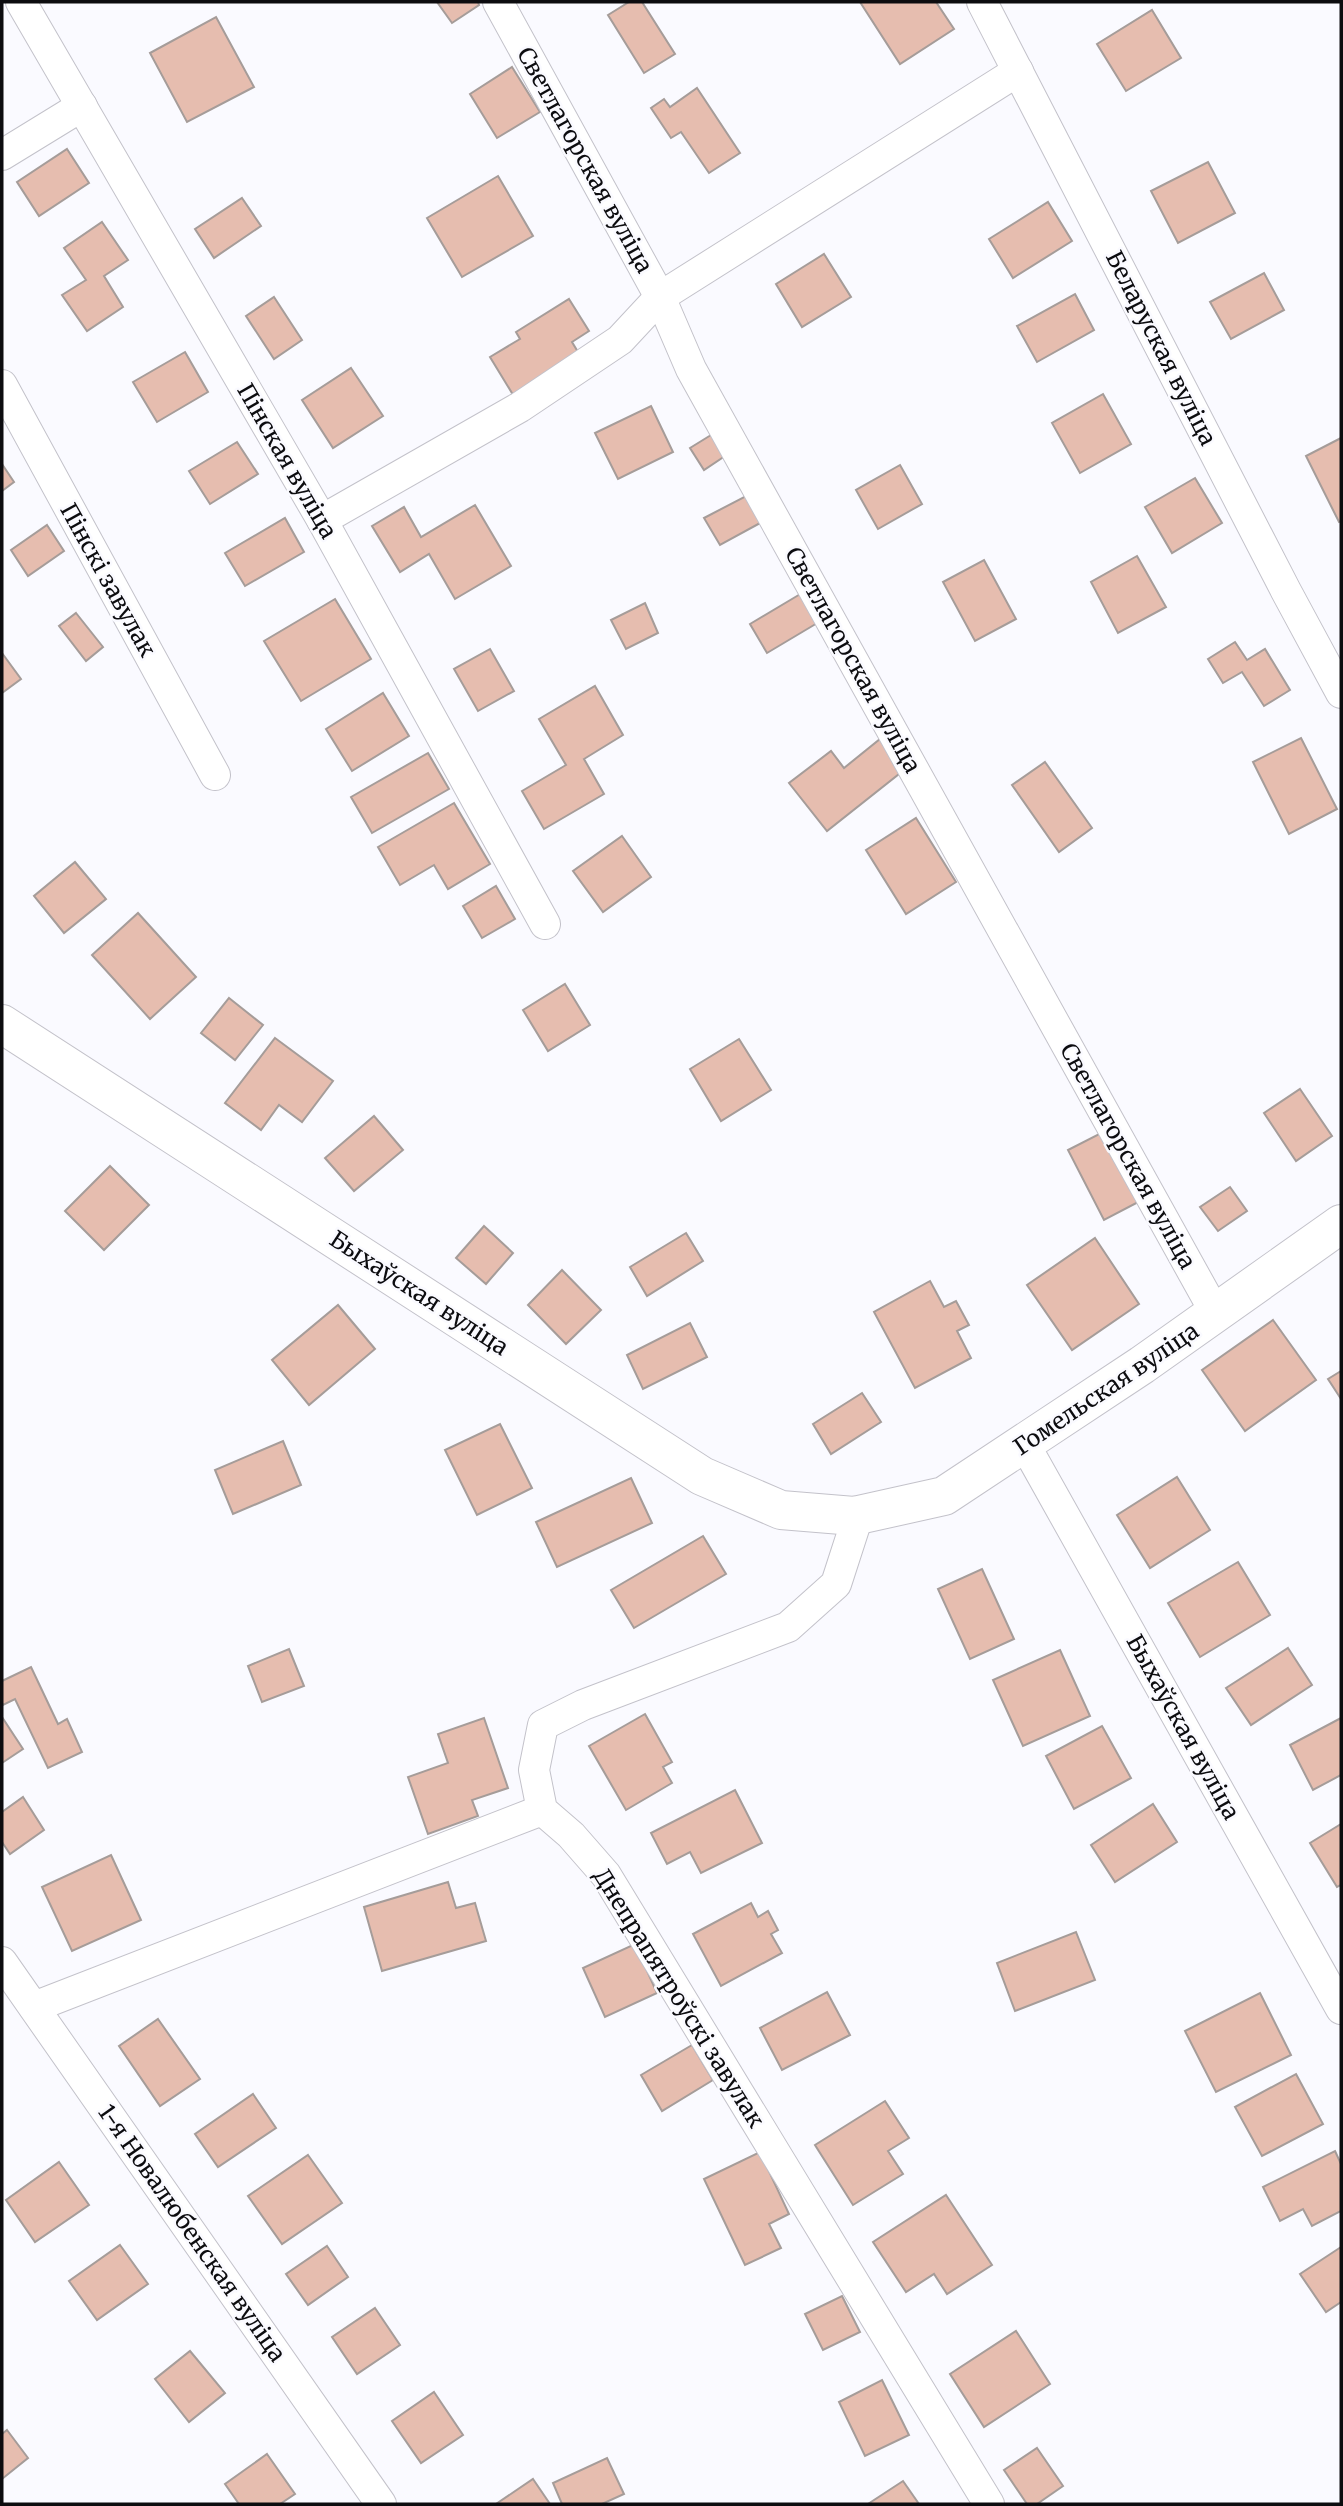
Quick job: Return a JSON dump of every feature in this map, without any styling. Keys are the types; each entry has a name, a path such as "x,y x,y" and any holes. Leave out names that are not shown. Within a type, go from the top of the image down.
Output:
{"main road":[{"name":"Быхаўская вуліца","path":"2,1024 702,1476 781,1510 856,1516"},
{"name":"Гомельская вуліца","path":"856,1516 944,1496 1216,1314 1341,1224"}],"street":[{"name":"Пінская вуліца","path":"21,2 322,520 545,924"},
{"name":"Светлагорская вуліца","path":"498,2 660,296 691,369 1216,1314"},
{"name":"Беларуская вуліца","path":"982,2 1341,693"},
{"path":"322,520 531,400 620,340 660,296 1018,71"},
{"path":"2,155 82,106"},
{"name":"Пінскі завулак","path":"2,385 215,775"},
{"name":"Быхаўская вуліца","path":"1025,1444 1341,2009"},
{"path":"34,2007 542,1810 534,1770 544,1725 583,1705 788,1626 836,1584 856,1516"},
{"name":"Днепрапятроўскі завулак","path":"542,1810 571,1835 606,1875 989,2504"},
{"name":"1-я Новалюбенская вуліца","path":"2,1962 381,2504"}],"building":[{"path":"437,2 478,2 479,5 452,23"},
{"path":"629,2 642,2 675,54 644,73 608,15"},
{"path":"860,2 936,2 954,29 900,64"},
{"path":"1152,10 1181,58 1126,91 1097,44"},
{"path":"216,17 254,87 187,122 150,53"},
{"path":"512,67 540,112 497,138 470,94"},
{"path":"697,88 740,153 709,173 681,132 671,138 651,108 664,99 670,107"},
{"path":"67,149 89,183 39,216 17,182"},
{"path":"1208,162 1235,213 1178,243 1151,191"},
{"path":"498,176 533,236 462,277 427,218"},
{"path":"242,198 261,226 214,258 195,229"},
{"path":"1048,202 1072,241 1013,278 989,239"},
{"path":"102,222 128,260 104,276 123,307 87,331 62,295 86,280 64,248"},
{"path":"824,254 851,297 802,327 776,284"},
{"path":"1264,273 1284,310 1231,339 1210,302"},
{"path":"1075,294 1094,330 1037,362 1017,326"},
{"path":"274,297 302,340 274,359 246,316"},
{"path":"569,299 589,331 572,342 581,357 515,398 490,357 520,339 516,332"},
{"path":"185,352 208,392 157,422 133,382"},
{"path":"351,368 383,416 333,448 302,400"},
{"path":"1103,394 1131,444 1080,473 1052,423"},
{"path":"651,406 673,452 618,479 595,433"},
{"path":"711,435 725,456 704,470 690,448"},
{"path":"1341,438 1341,521 1339,522 1306,456"},
{"path":"237,442 258,474 210,504 189,471"},
{"path":"2,464 14,482 2,491"},
{"path":"900,465 922,504 878,529 856,490"},
{"path":"1195,478 1222,523 1172,553 1145,507"},
{"path":"748,495 762,522 720,545 704,518"},
{"path":"475,505 511,566 455,599 429,554 400,572 372,526 404,507 421,537"},
{"path":"285,518 304,552 245,586 225,553"},
{"path":"47,525 64,551 28,576 11,550"},
{"path":"1137,556 1166,607 1118,633 1091,582"},
{"path":"984,560 1016,619 975,641 943,582"},
{"path":"802,593 819,622 767,653 750,624"},
{"path":"335,599 371,659 301,701 264,641"},
{"path":"645,603 658,633 626,649 611,620"},
{"path":"76,613 103,647 86,661 59,626"},
{"path":"1235,642 1247,660 1265,649 1290,690 1264,706 1242,672 1223,683 1208,659"},
{"path":"490,649 514,691 478,711 454,669"},
{"path":"2,653 21,679 2,693"},
{"path":"595,686 623,735 584,759 604,794 544,829 522,791 566,765 539,719"},
{"path":"383,693 409,736 352,771 326,729"},
{"path":"1301,738 1337,809 1289,834 1253,762"},
{"path":"880,739 904,770 827,831 789,783 831,751 844,768"},
{"path":"428,753 449,789 372,833 351,797"},
{"path":"1045,762 1092,828 1059,852 1012,785"},
{"path":"454,803 490,864 448,889 434,865 400,885 378,847"},
{"path":"916,818 956,882 906,914 866,850"},
{"path":"622,836 651,877 603,912 573,871"},
{"path":"75,862 106,899 64,933 34,896"},
{"path":"496,886 515,919 482,938 463,906"},
{"path":"138,913 196,977 150,1019 92,955"},
{"path":"565,984 590,1025 548,1051 523,1010"},
{"path":"229,998 263,1025 235,1060 201,1033"},
{"path":"275,1038 333,1081 302,1122 279,1105 261,1130 225,1103"},
{"path":"739,1039 771,1090 721,1121 690,1069"},
{"path":"1300,1089 1332,1136 1296,1161 1264,1113"},
{"path":"374,1116 403,1150 354,1191 325,1158"},
{"path":"1107,1130 1144,1199 1104,1220 1068,1150"},
{"path":"110,1166 149,1205 104,1250 65,1211"},
{"path":"1230,1187 1247,1211 1218,1231 1200,1207"},
{"path":"484,1226 513,1253 486,1284 456,1258"},
{"path":"686,1233 703,1261 647,1296 630,1267"},
{"path":"1095,1238 1139,1304 1072,1350 1027,1285"},
{"path":"562,1270 601,1310 566,1344 528,1305"},
{"path":"930,1281 944,1307 956,1301 969,1325 957,1331 971,1358 915,1388 874,1312"},
{"path":"338,1305 375,1349 309,1405 272,1360"},
{"path":"1273,1320 1316,1380 1245,1431 1202,1370"},
{"path":"690,1323 707,1357 643,1389 627,1355"},
{"path":"1341,1371 1341,1399 1328,1379"},
{"path":"862,1393 881,1422 831,1454 813,1424"},
{"path":"500,1424 532,1488 477,1515 445,1450"},
{"path":"283,1441 301,1485 233,1514 215,1470"},
{"path":"1177,1477 1210,1530 1150,1568 1117,1515"},
{"path":"631,1478 652,1523 557,1567 536,1522"},
{"path":"703,1536 726,1574 634,1628 611,1590"},
{"path":"1238,1562 1270,1615 1200,1657 1168,1603"},
{"path":"982,1569 1014,1639 970,1659 938,1589"},
{"path":"1288,1648 1312,1685 1251,1725 1226,1688"},
{"path":"289,1649 304,1686 262,1702 248,1666"},
{"path":"1060,1650 1090,1716 1023,1746 993,1680"},
{"path":"31,1667 58,1724 67,1719 82,1752 48,1768 15,1699 3,1705 2,1703 2,1681"},
{"path":"645,1714 672,1762 663,1767 672,1783 626,1810 589,1746"},
{"path":"2,1717 23,1749 2,1763"},
{"path":"484,1718 508,1788 472,1800 478,1816 428,1834 408,1777 448,1763 438,1734"},
{"path":"1341,1718 1341,1775 1313,1790 1290,1745"},
{"path":"1102,1726 1131,1778 1074,1809 1046,1756"},
{"path":"735,1790 762,1843 701,1873 690,1852 667,1864 651,1833"},
{"path":"23,1797 44,1830 10,1854 2,1842 2,1812"},
{"path":"1153,1804 1177,1842 1115,1882 1091,1845"},
{"path":"1341,1824 1341,1885 1337,1887 1310,1843"},
{"path":"111,1855 141,1920 72,1951 42,1887"},
{"path":"448,1882 456,1908 475,1903 486,1941 382,1971 364,1907"},
{"path":"751,1903 758,1917 768,1911 778,1930 771,1934 782,1953 721,1986 693,1934"},
{"path":"1076,1932 1095,1980 1015,2011 997,1963"},
{"path":"635,1944 657,1993 605,2017 583,1968"},
{"path":"827,1992 850,2035 782,2070 760,2028"},
{"path":"1260,1993 1291,2055 1216,2092 1185,2031"},
{"path":"158,2019 200,2079 160,2106 119,2046"},
{"path":"692,2045 713,2080 662,2111 641,2075"},
{"path":"1296,2074 1323,2124 1262,2156 1235,2107"},
{"path":"253,2094 276,2128 218,2167 195,2134"},
{"path":"885,2101 909,2138 888,2151 903,2174 853,2205 815,2145"},
{"path":"1335,2151 1341,2164 1341,2211 1312,2226 1303,2209 1280,2221 1263,2187"},
{"path":"760,2152 789,2214 769,2224 781,2248 745,2265 704,2179"},
{"path":"308,2155 342,2203 282,2244 248,2196"},
{"path":"59,2162 89,2205 35,2242 6,2200"},
{"path":"946,2195 992,2265 947,2294 934,2274 906,2292 873,2242"},
{"path":"120,2245 148,2284 97,2320 69,2281"},
{"path":"327,2246 348,2277 308,2305 286,2274"},
{"path":"1341,2247 1341,2302 1326,2312 1300,2274"},
{"path":"842,2296 860,2332 823,2350 805,2314"},
{"path":"375,2308 400,2345 357,2374 332,2337"},
{"path":"1016,2331 1050,2384 984,2427 950,2374"},
{"path":"190,2351 225,2393 189,2422 155,2379"},
{"path":"882,2380 909,2435 865,2456 839,2402"},
{"path":"434,2392 463,2435 421,2463 392,2421"},
{"path":"7,2430 28,2458 2,2479 2,2434"},
{"path":"1037,2448 1063,2486 1037,2504 1027,2504 1004,2470"},
{"path":"267,2454 295,2494 280,2504 239,2504 225,2484"},
{"path":"607,2458 624,2494 602,2504 562,2504 553,2483"},
{"path":"533,2479 550,2504 496,2504"},
{"path":"903,2481 919,2504 868,2504"}]}
